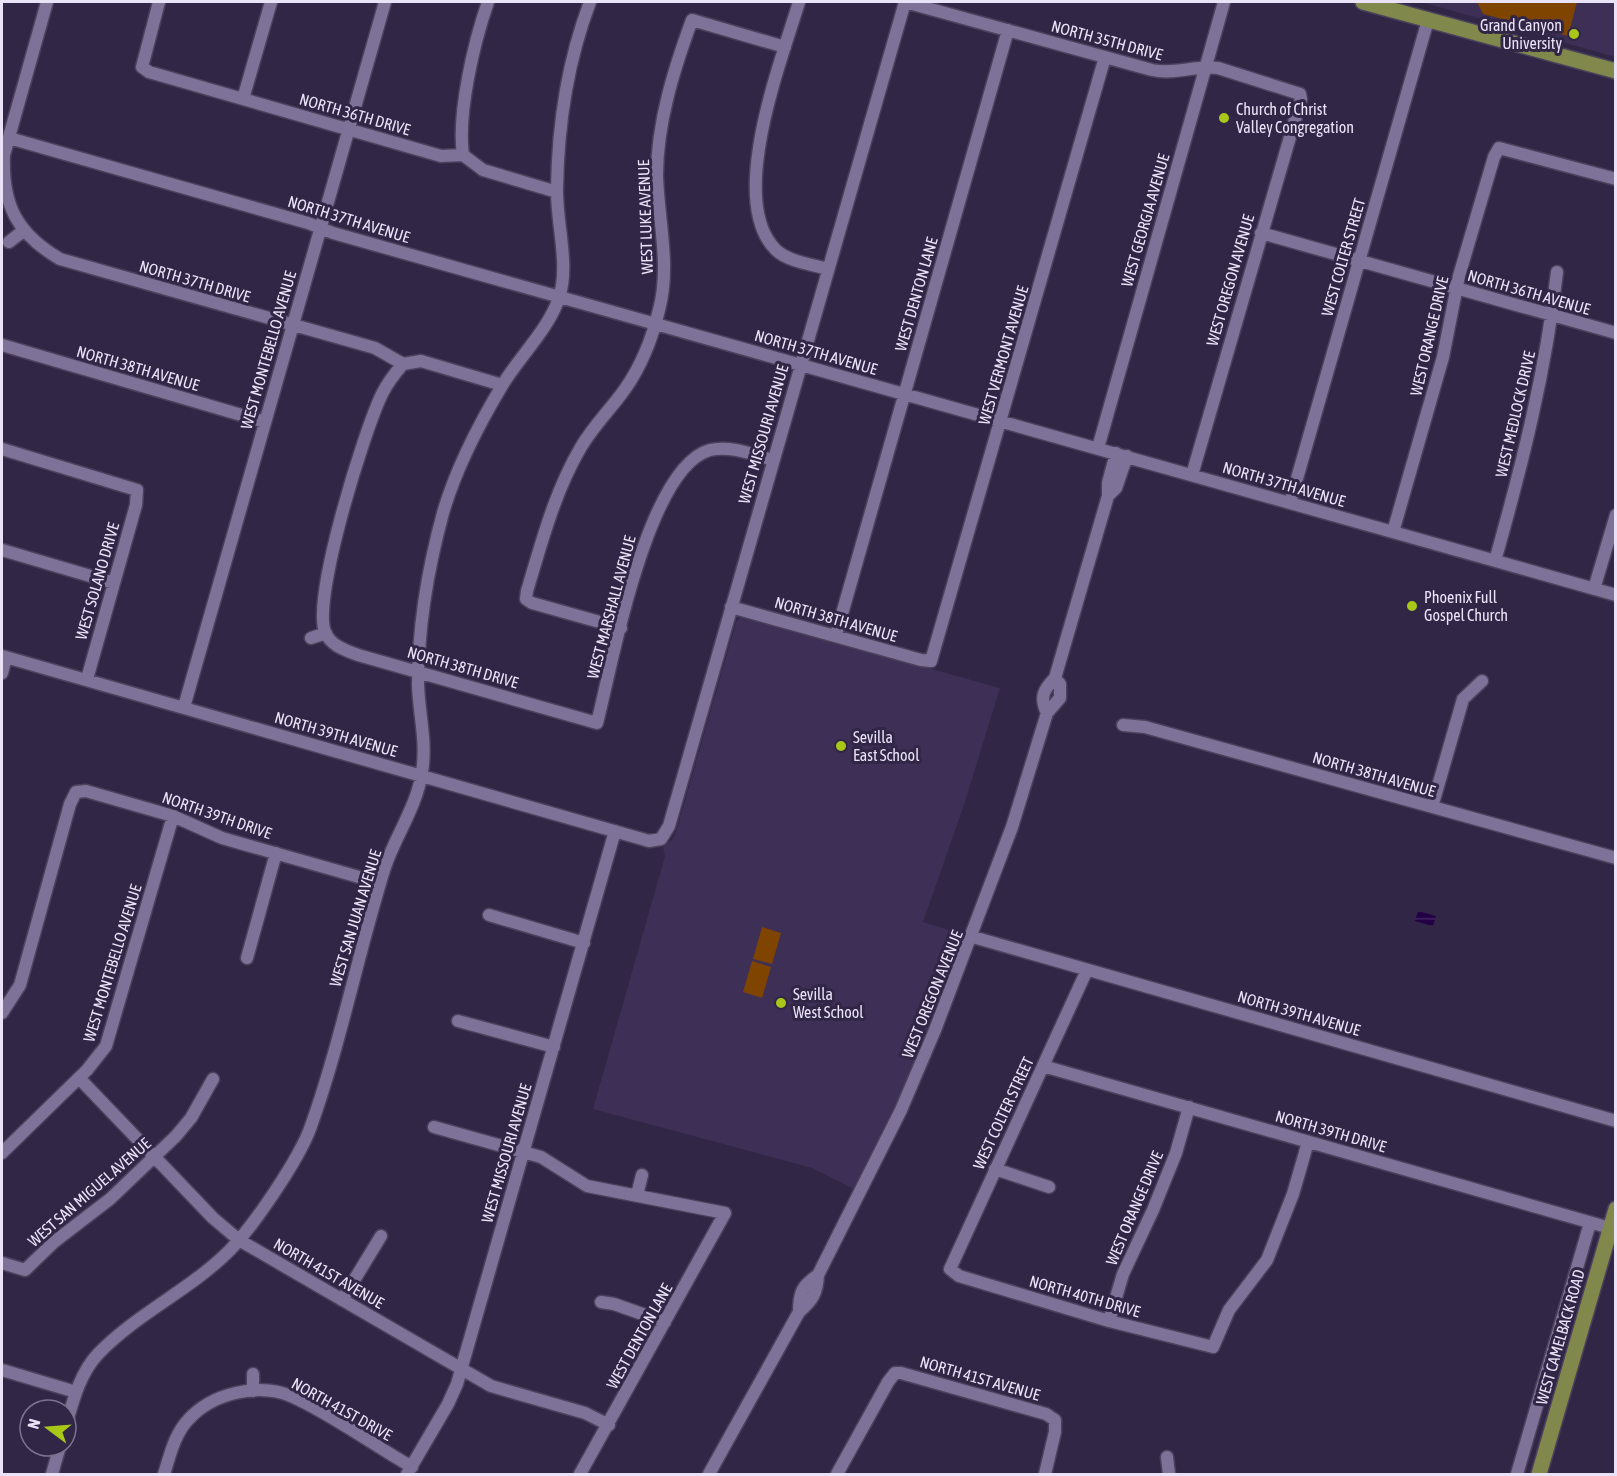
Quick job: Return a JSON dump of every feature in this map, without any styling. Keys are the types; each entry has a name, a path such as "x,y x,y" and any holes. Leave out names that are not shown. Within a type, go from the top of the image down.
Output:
{"main road":[{"path":"1364,2 1616,71"},
{"name":"WEST CAMELBACK ROAD","path":"1539,1474 1616,1209"}],"street":[{"name":"NORTH 37TH DRIVE","path":"47,2 4,155 3,183 10,207 23,231 43,249 60,259 375,348 403,364 421,362 502,385"},
{"name":"NORTH 36TH DRIVE","path":"159,2 142,67 149,72 441,156 463,155"},
{"path":"243,99 271,2"},
{"name":"WEST MONTEBELLO AVENUE","path":"184,707 385,2"},
{"path":"488,2 475,50 460,128 463,155 483,170 557,192"},
{"name":"WEST SAN JUAN AVENUE","path":"74,1398 97,1354 205,1272 239,1240 284,1177 309,1132 380,884 394,844 409,817 422,776 424,749 419,672 426,597 444,510 455,477 502,385 550,317 559,298 562,282 557,192 559,153 574,52 590,2"},
{"path":"799,2 763,126 758,158 758,220 765,246 792,259 828,269"},
{"name":"NORTH 35TH DRIVE","path":"905,2 1161,72 1206,66 1300,94"},
{"name":"WEST MISSOURI AVENUE","path":"661,839 669,826 905,2"},
{"name":"WEST GEORGIA AVENUE","path":"1098,448 1224,2"},
{"name":"WEST LUKE AVENUE","path":"621,628 532,603 526,599 548,522 572,464 594,427 625,388 645,357 655,325 663,295 666,268 658,206 660,138 670,88 692,20 785,47"},
{"name":"WEST COLTER STREET","path":"1290,503 1428,20"},
{"name":"WEST DENTON LANE","path":"836,635 1008,30"},
{"name":"WEST VERMONT AVENUE","path":"931,661 1105,57"},
{"name":"WEST OREGON AVENUE","path":"1192,475 1301,99 1300,94"},
{"name":"NORTH 37TH AVENUE","path":"9,138 559,298 1616,595"},
{"name":"WEST ORANGE DRIVE","path":"1393,532 1443,357 1456,288 1494,157 1500,148 1616,179"},
{"path":"9,242 23,231"},
{"name":"NORTH 36TH AVENUE","path":"1261,233 1616,333"},
{"name":"WEST MEDLOCK DRIVE","path":"1495,561 1535,411 1557,272"},
{"name":"NORTH 38TH AVENUE","path":"2,345 265,422"},
{"path":"311,638 326,633 323,607 348,490 381,395 403,364"},
{"name":"WEST MARSHALL AVENUE","path":"597,723 639,555 651,525 673,486 687,467 708,446 737,450 773,460"},
{"name":"WEST SOLANO DRIVE","path":"2,449 137,490 136,505 87,679"},
{"name":"WEST OREGON AVENUE","path":"1047,713 1042,698 1045,688 1055,678 1108,496 1108,483 1121,455"},
{"path":"1594,589 1616,515"},
{"path":"2,550 114,583"},
{"name":"NORTH 38TH AVENUE","path":"731,607 931,661"},
{"name":"NORTH 38TH DRIVE","path":"326,633 339,648 597,723"},
{"path":"2,673 4,656"},
{"name":"NORTH 39TH AVENUE","path":"4,656 649,841 661,839"},
{"name":"WEST OREGON AVENUE","path":"709,1474 799,1312 812,1302 818,1291 818,1275 901,1110 972,938 1015,818 1047,713 1060,698 1060,684 1055,678"},
{"path":"1432,807 1464,699 1482,681"},
{"name":"NORTH 38TH AVENUE","path":"1123,725 1145,727 1616,858"},
{"name":"NORTH 39TH DRIVE","path":"2,1012 20,985 70,804 76,792 86,791 173,816 222,838 380,884"},
{"name":"WEST MONTEBELLO AVENUE","path":"2,1153 99,1058 109,1039 173,816"},
{"name":"WEST MISSOURI AVENUE","path":"409,1471 448,1404 461,1370 615,831"},
{"path":"247,958 276,853"},
{"path":"489,915 584,942"},
{"name":"NORTH 39TH AVENUE","path":"972,938 1616,1121"},
{"name":"WEST COLTER STREET","path":"950,1269 1087,970"},
{"path":"458,1020 554,1047"},
{"name":"NORTH 39TH DRIVE","path":"1043,1066 1610,1228"},
{"name":"NORTH 41ST AVENUE","path":"79,1078 213,1218 239,1240 499,1390 585,1413 609,1425"},
{"name":"WEST SAN MIGUEL AVENUE","path":"2,1263 25,1269 54,1242 110,1199 155,1157 191,1118 213,1079"},
{"name":"WEST ORANGE DRIVE","path":"1109,1321 1123,1274 1153,1210 1176,1153 1189,1107"},
{"path":"434,1127 546,1160 581,1184 637,1196 642,1175"},
{"name":"NORTH 40TH DRIVE","path":"950,1269 959,1275 1109,1321 1213,1347 1229,1310 1267,1260 1293,1194 1308,1142"},
{"path":"995,1169 1049,1186"},
{"name":"WEST DENTON LANE","path":"580,1474 725,1213 637,1196"},
{"name":"WEST CAMELBACK ROAD","path":"1517,1474 1590,1222"},
{"path":"342,1300 381,1236"},
{"path":"601,1302 614,1304 665,1322"},
{"path":"2,1370 76,1392"},
{"name":"NORTH 41ST AVENUE","path":"837,1474 894,1373 1046,1414 1055,1420 1045,1474"},
{"path":"253,1374 253,1391"},
{"name":"NORTH 41ST DRIVE","path":"164,1474 176,1437 187,1421 226,1395 253,1391 293,1397 409,1471"},
{"path":"1167,1457 1169,1474"},
{"path":"52,1474 57,1458"}],"shaded area":[{"name":"Grand Canyon University","path":"1420,2 1615,2 1615,57 1450,10"},
{"path":"1477,2 1577,2 1568,36 1483,14"},
{"path":"741,616 1000,688 964,805 923,922 965,935 909,1077 854,1189 812,1168 593,1109 665,856 663,847 673,839 676,832 736,622"},
{"path":"1418,911 1436,916 1433,926 1415,921"},
{"path":"762,927 781,933 772,964 753,959"},
{"path":"752,961 771,967 762,998 743,992"}],"place":[{"name":"Grand Canyon University","path":"1574,34"},
{"name":"Church of Christ Valley Congregation","path":"1224,118"},
{"name":"Phoenix Full Gospel Church","path":"1412,606"},
{"name":"Sevilla East School","path":"841,746"},
{"name":"Sevilla West School","path":"781,1003"}]}
